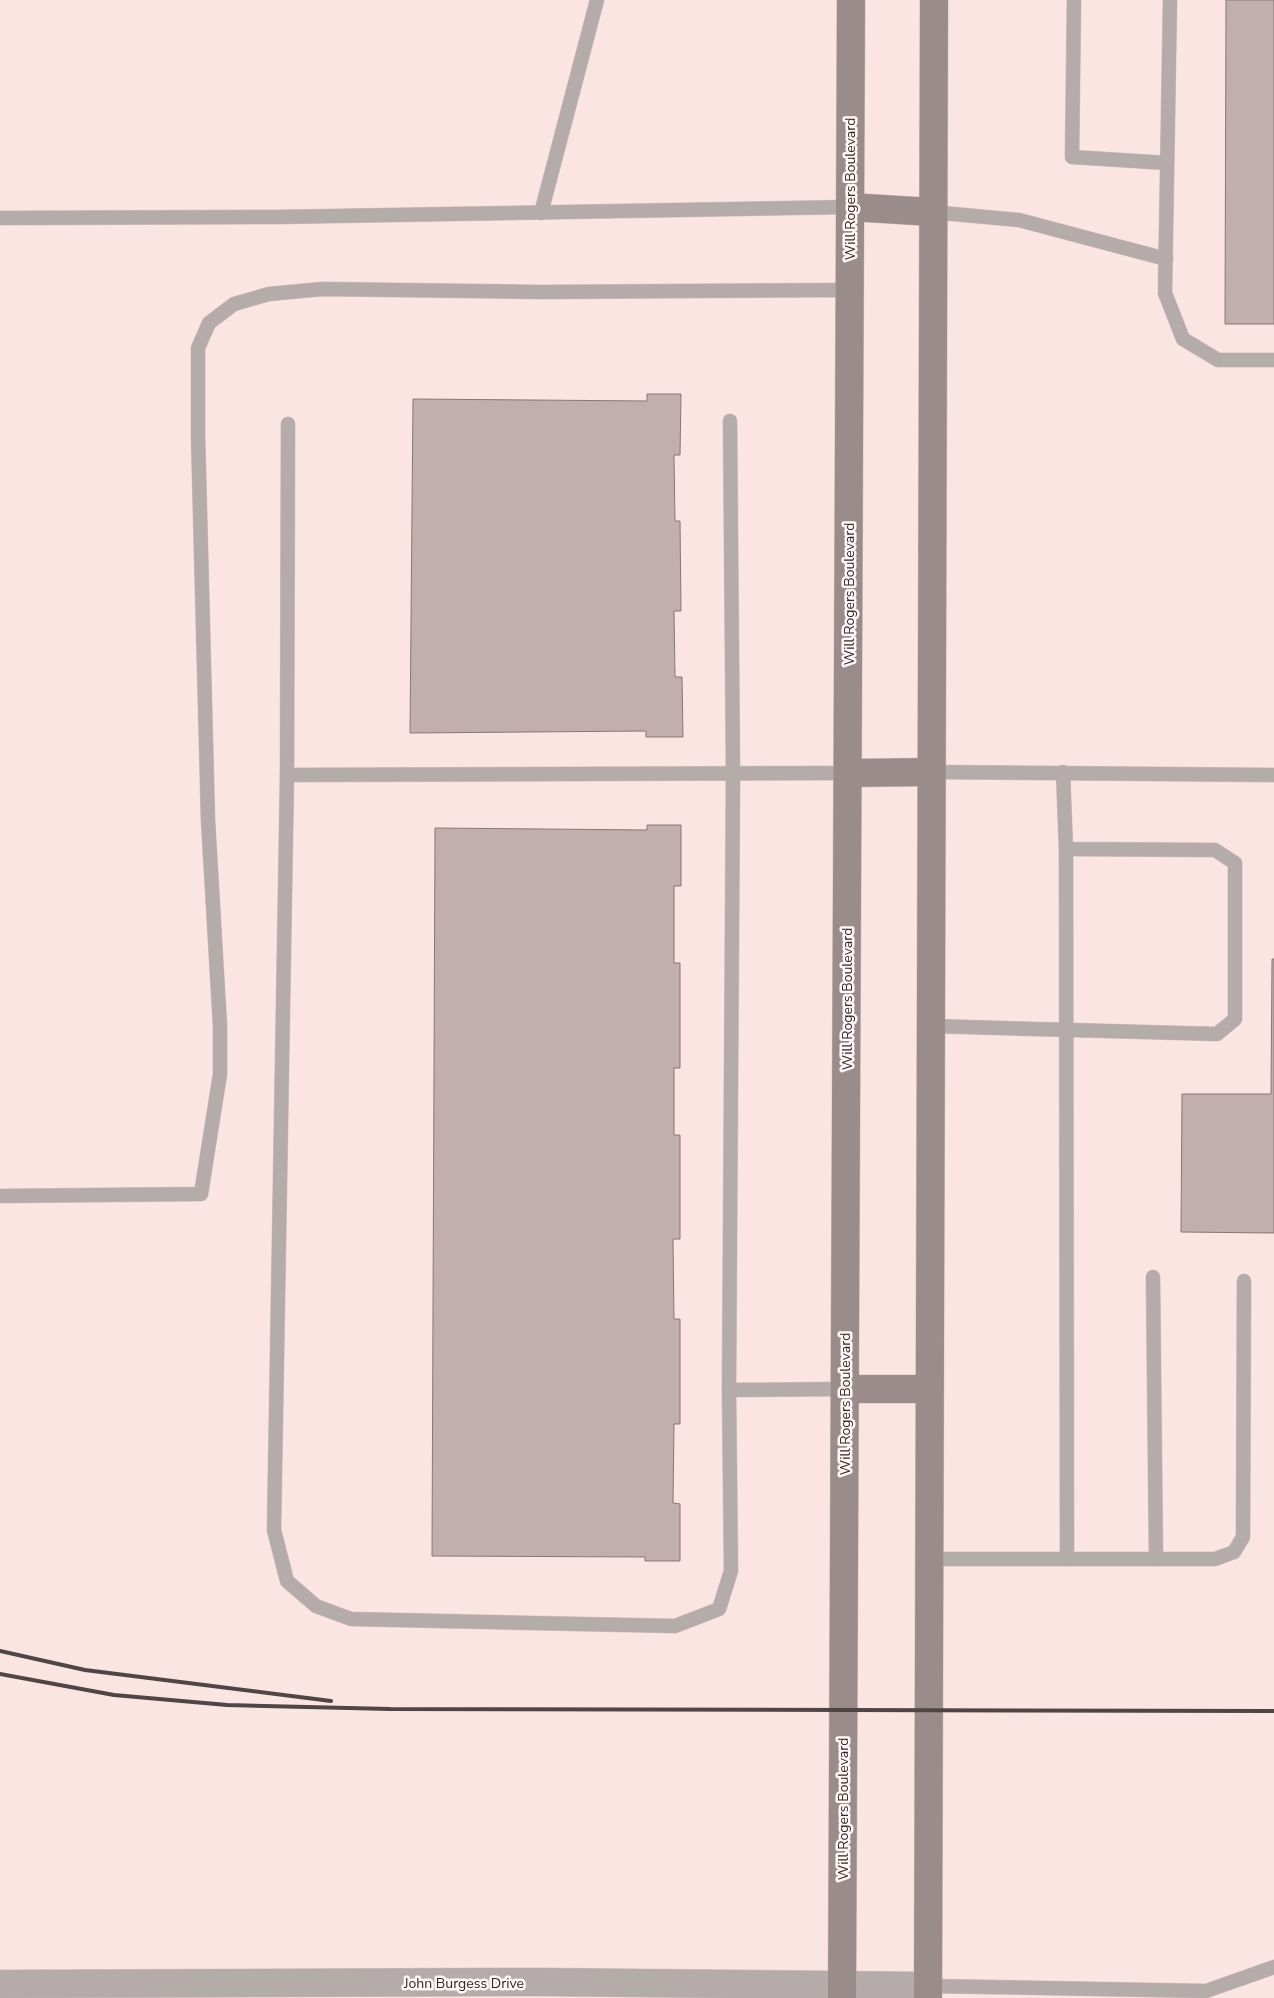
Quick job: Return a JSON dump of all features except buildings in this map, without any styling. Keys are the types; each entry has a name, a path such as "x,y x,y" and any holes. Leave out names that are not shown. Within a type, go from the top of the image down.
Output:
{"main road":[{"name":"Will Rogers Boulevard","path":"842,1991 850,0"},
{"path":"928,1992 934,0"},
{"path":"850,207 932,212"},
{"path":"848,773 931,772"},
{"path":"845,1389 929,1389"}],"street":[{"name":"John Burgess Drive","path":"0,1984 160,1991 928,1992"}],"lane":[{"path":"541,213 597,0"},
{"path":"1074,0 1072,158 1167,163"},
{"path":"1170,0 1165,293 1183,339 1218,360 1274,360"},
{"path":"0,218 275,217 850,207"},
{"path":"932,212 1019,220 1166,259"},
{"path":"0,1196 201,1194 220,1074 220,1026 208,820 198,435 198,348 209,323 234,304 269,294 322,289 540,292 850,290"},
{"path":"288,424 287,775 274,1530 287,1581 316,1606 351,1619 674,1626 718,1609 731,1571 729,1390 733,773 730,421"},
{"path":"931,772 1274,775"},
{"path":"1063,772 1066,849 1067,1559"},
{"path":"287,775 848,773"},
{"path":"930,1026 1217,1034 1235,1019 1234,863 1214,850 1066,849"},
{"path":"1153,1277 1156,1559"},
{"path":"928,1559 1215,1559 1234,1552 1243,1537 1244,1281"},
{"path":"729,1390 845,1389"},
{"path":"928,1992 1206,1994 1274,1967"}],"railway":[{"path":"0,1651 85,1670 331,1701"},
{"path":"0,1674 114,1695 227,1705 390,1709 1274,1711"}]}
